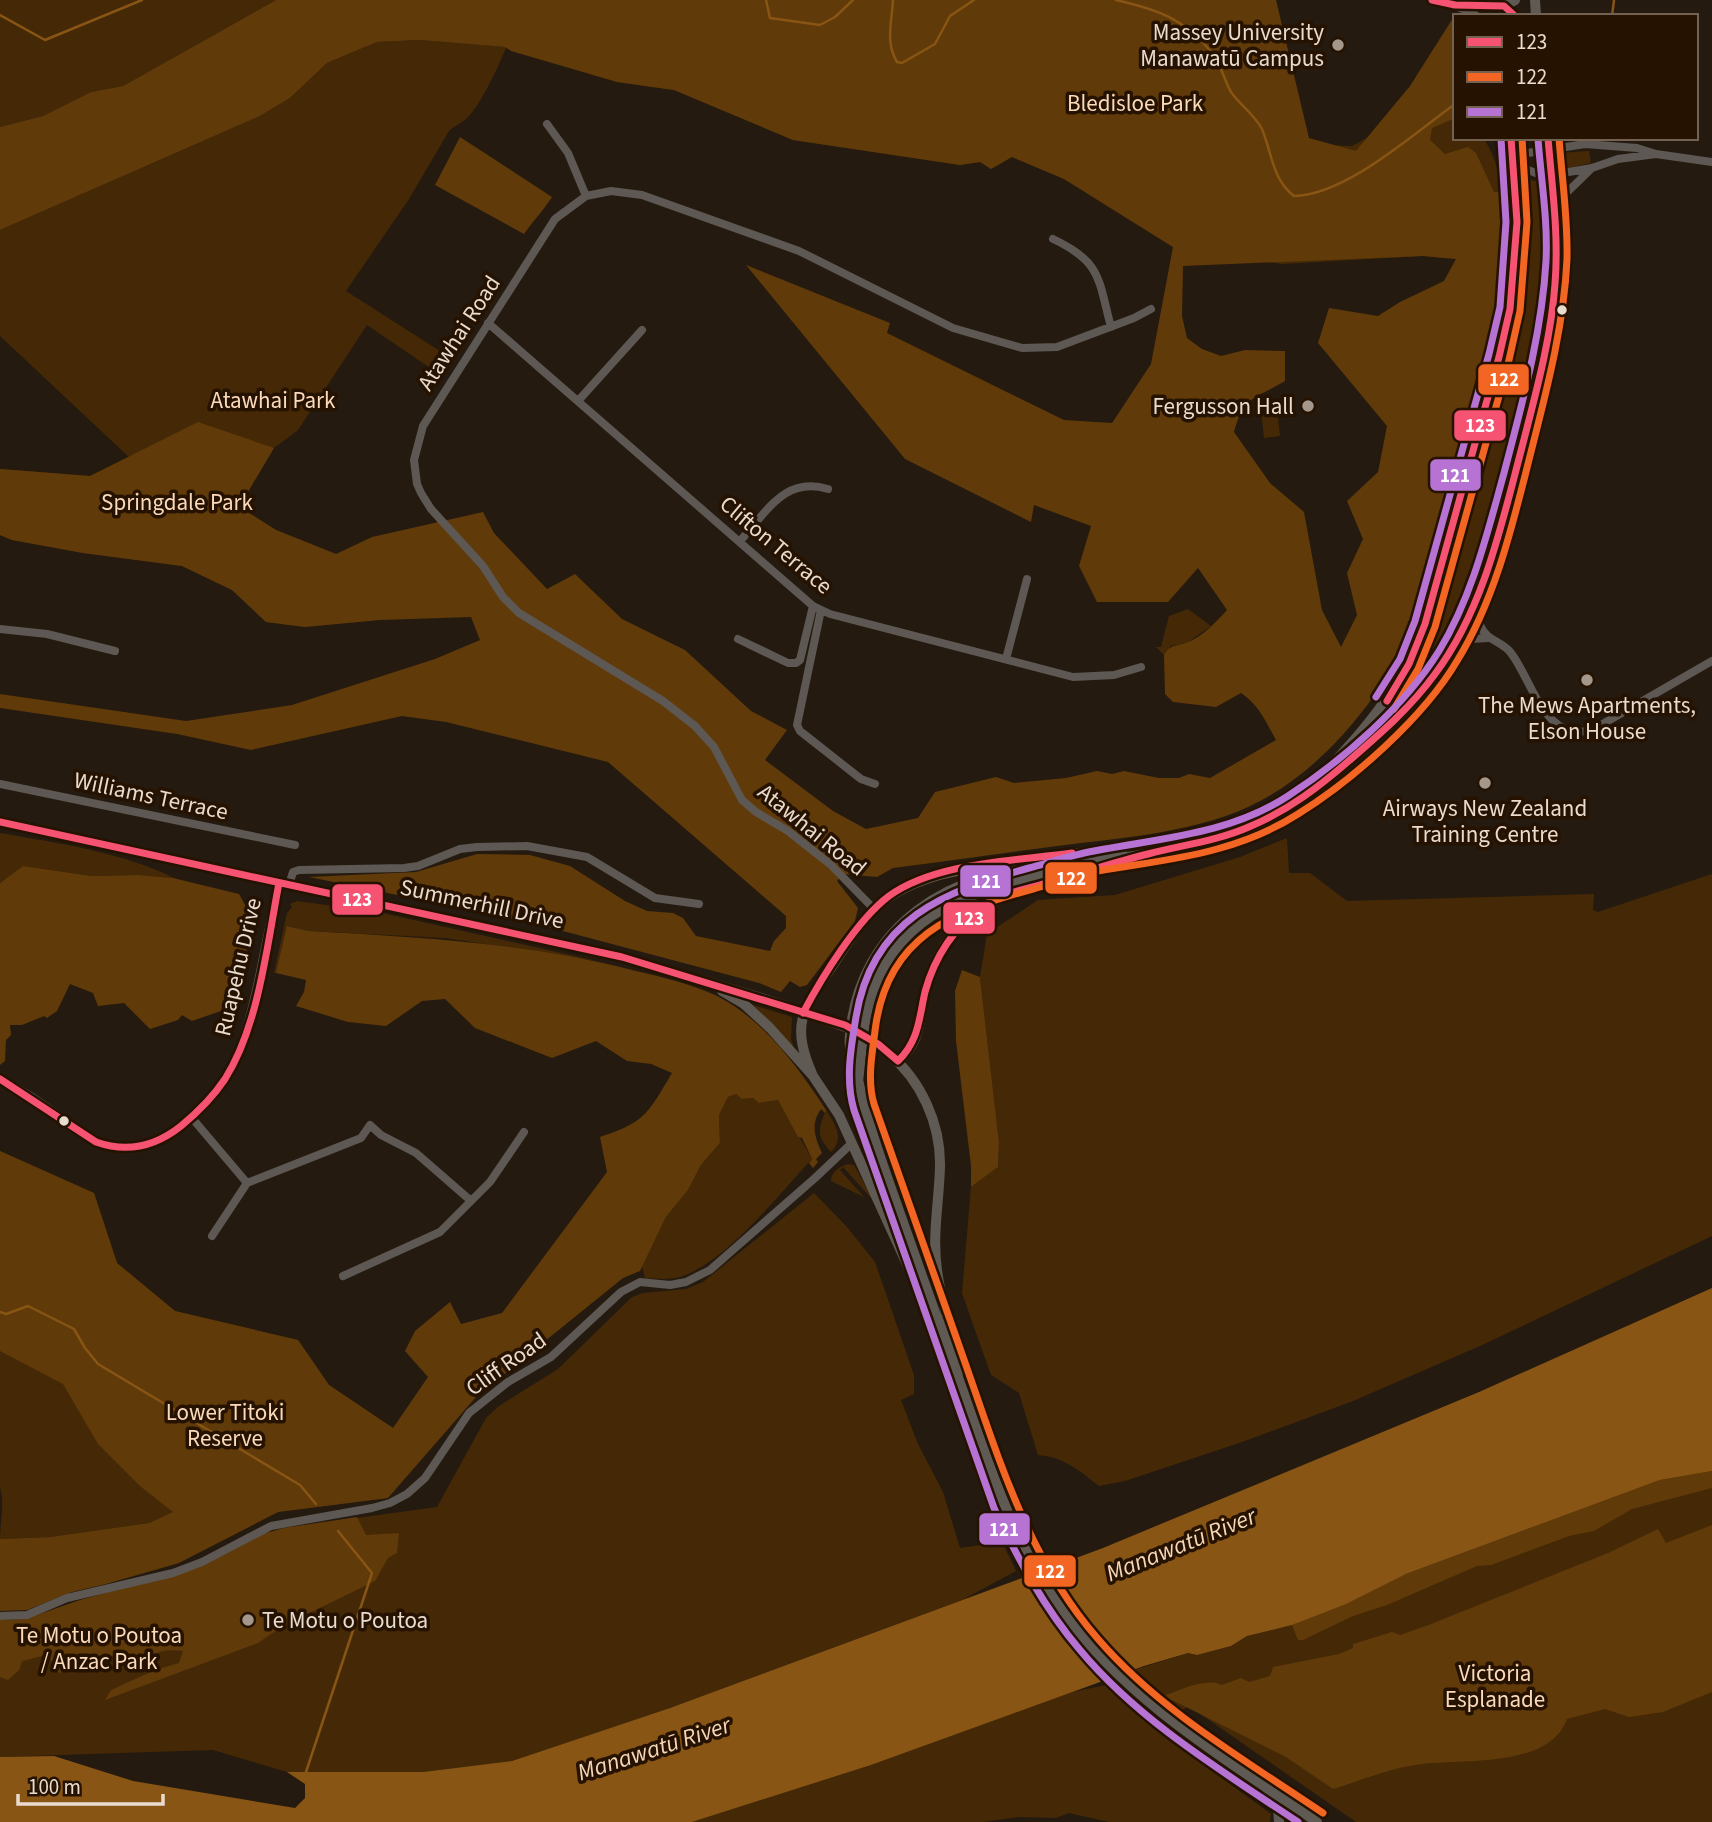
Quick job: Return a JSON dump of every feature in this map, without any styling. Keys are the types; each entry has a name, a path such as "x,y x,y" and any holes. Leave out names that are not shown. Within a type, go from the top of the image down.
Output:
{"main road":[{"path":"1504,7 1515,0"},
{"path":"1292,806 1346,750 1384,704 1409,664 1425,624 1510,309 1517,222 1511,140"},
{"path":"1317,1822 1172,1721 1127,1683 1063,1612 1029,1558 1004,1505 891,1190 850,1053 853,1014 857,996 872,963 895,930 932,899 978,878 1026,867 1066,867 1157,851 1236,833 1292,806 1373,741 1408,705 1447,658 1483,579 1498,534 1545,358 1552,318 1556,258 1548,144"},
{"name":"Summerhill Drive","path":"0,822 586,948 698,979 862,1033 898,1061 916,1083 929,1108 940,1165 934,1235 937,1272 978,1434"},
{"path":"813,1076 800,1035 803,1013 815,990 874,909 911,884 950,872 1084,851 1157,851"},
{"path":"898,1061 910,1051 917,1039 932,970 948,940 968,919 988,904 1011,893 1157,851"},
{"name":"Ruapehu Drive","path":"0,1079 33,1098 96,1142 119,1149 136,1148 170,1135 192,1118 218,1090 244,1043 284,884"},
{"path":"698,979 730,995 758,1016 813,1076 839,1115 952,1362"},
{"path":"1264,1786 1278,1809 1279,1822"}],"street":[{"path":"1432,0 1504,7"},
{"path":"547,124 568,153 586,196 611,191 642,195 799,251 953,328 1005,345 1022,348 1057,347 1151,309"},
{"path":"1577,140 1586,144"},
{"path":"1656,154 1618,159 1592,168 1550,175 1512,164 1520,156 1548,144 1637,148 1656,154 1712,162"},
{"path":"1553,206 1592,168"},
{"name":"Atawhai Road","path":"586,196 555,219 429,415 414,460 417,484 431,509 483,566 503,597 519,613 663,701 695,726 715,747 742,800 830,864 874,909"},
{"path":"1053,239 1075,250 1093,267 1111,327"},
{"name":"Clifton Terrace","path":"488,323 817,608 1073,677 1114,675 1140,667"},
{"path":"579,401 642,331"},
{"path":"740,541 786,493 810,485 828,489"},
{"path":"1006,659 1027,579"},
{"path":"1483,579 1479,617 1481,626 1488,638 1510,651 1532,693 1545,711 1566,729 1579,733 1605,723 1712,661"},
{"path":"738,639 788,663 796,663 800,660 817,608"},
{"path":"817,608 797,725 800,731 861,779 876,784"},
{"path":"0,629 47,634 115,652"},
{"path":"1447,658 1467,641 1488,638"},
{"name":"Williams Terrace","path":"0,784 295,845"},
{"path":"284,884 293,872 299,870 404,868 418,866 460,849 527,846 587,857 655,898 699,904"},
{"path":"192,1118 247,1183"},
{"path":"212,1236 247,1183 360,1138 370,1125 381,1135 416,1153 470,1200"},
{"path":"343,1276 440,1232 490,1182 524,1132"},
{"name":"Cliff Road","path":"0,1616 27,1615 66,1598 173,1573 202,1562 271,1525 372,1508 407,1494 425,1478 469,1413 508,1382 551,1357 621,1292 640,1282 670,1285 686,1282 710,1270 852,1143"}],"green space":[{"path":"0,0 276,0 123,86 91,92 43,116 0,127"},
{"path":"276,0 1276,0 1309,138 1356,151 1410,86 1453,18 1453,119 1432,128 1430,140 1445,154 1468,147 1476,153 1494,192 1502,192 1502,269 1497,316 1407,644 1362,712 1325,753 1283,787 1238,812 1161,832 893,868 877,877 843,874 837,881 858,908 855,921 807,985 800,987 790,981 781,992 759,983 529,922 309,877 416,872 477,854 530,855 570,866 625,901 647,911 673,913 683,918 696,936 770,951 774,941 786,928 786,916 608,762 446,722 402,716 251,750 177,734 0,708 0,694 186,721 292,705 435,659 480,640 471,617 380,620 305,627 266,622 232,590 182,566 83,553 12,540 0,535 0,469 90,476 198,422 274,448 239,507 276,530 336,554 372,537 483,512 494,533 547,589 575,574 622,619 685,650 751,711 787,730 765,760 833,811 866,829 918,818 935,792 996,777 1014,783 1066,778 1097,771 1112,774 1124,771 1159,778 1179,778 1189,774 1210,778 1276,740 1257,708 1241,693 1216,707 1173,702 1165,694 1164,655 1172,647 1199,636 1227,610 1198,568 1168,602 1097,602 1079,566 1091,526 1034,505 1031,522 905,459 746,265 890,323 887,333 1064,420 1112,423 1151,364 1173,247 1064,179 1012,157 991,169 980,162 960,165 793,140 674,90 617,82 505,47 420,40 377,42 327,63 290,98 260,116 0,230 0,127 43,116 91,92 123,86","holes":["1423,256 1456,259 1444,281 1378,316 1329,308 1318,343 1387,426 1378,472 1347,501 1363,539 1347,573 1357,615 1341,647 1322,610 1304,512 1270,483 1234,432 1247,404 1285,381 1285,351 1245,350 1221,356 1202,349 1187,338 1182,316 1183,266"]},
{"path":"420,40 505,47 1288,144 1352,146 1453,91 1453,140 1484,140 1489,147 1499,178 1505,221 1457,259 1423,256 1282,264 1173,247 1064,179 1012,157 991,169 980,162 960,165 793,140 674,90 617,82 506,48 478,104 467,118 449,131 409,199 346,291 454,360 442,376 367,325 298,430 274,448 239,506 276,530 336,554 305,627 266,622 232,590 182,566 83,553 12,540 0,535 0,469 90,476 130,458 0,336 0,230 260,116 290,98 327,63 377,42"},
{"path":"460,137 552,197 524,234 435,185"},
{"path":"1589,151 1591,163 1559,170 1558,153"},
{"path":"1523,178 1535,181 1545,179 1547,260 1538,340 1509,458 1472,583 1451,632 1413,687 1368,736 1407,682 1431,630 1494,391 1522,301 1527,261 1527,209"},
{"path":"1277,408 1280,436 1264,438 1261,410"},
{"path":"1188,609 1211,626 1187,643 1171,646 1164,655 1156,647 1161,647 1169,616"},
{"path":"0,833 111,855 174,878 139,875 92,876 23,866 0,883"},
{"path":"1287,838 1289,873 1310,873 1347,901 1594,894 1593,910 1598,912 1712,874 1712,1236 1480,1346 1353,1401 1242,1442 1125,1481 1099,1486 1064,1462 1038,1455 1019,1393 991,1375 962,1293 971,1187 998,1167 999,1142 980,977 987,934 1038,900 1115,895 1240,857"},
{"path":"23,866 92,876 139,875 173,878 239,894 250,914 246,959 224,1010 192,1021 182,1015 178,1020 150,1029 124,1003 98,1006 93,993 70,984 57,1011 47,1018 44,1016 22,1025 10,1025 11,1035 6,1040 5,1061 0,1065 0,883"},
{"path":"297,901 378,912 597,961 445,938 309,931 288,926 277,973 274,973 287,913 292,907 290,904"},
{"path":"287,926 309,931 432,939 555,954 596,961 687,984 717,996 765,1031 804,1077 826,1110 825,1113 821,1109 815,1126 822,1153 813,1168 809,1163 812,1159 802,1138 798,1137 778,1100 759,1103 753,1098 742,1099 736,1094 728,1097 719,1115 720,1143 701,1165 688,1190 666,1217 640,1271 623,1278 476,1397 388,1498 278,1512 179,1563 72,1592 27,1610 0,1611 0,1539 50,1537 149,1523 173,1512 140,1486 98,1444 63,1384 0,1351 0,1151 94,1193 117,1263 175,1311 298,1340 329,1385 393,1428 428,1377 405,1351 415,1331 450,1302 461,1324 502,1313 607,1172 600,1137 637,1121 651,1107 672,1073 651,1064 627,1061 596,1041 552,1058 475,1028 445,999 422,1001 386,1026 348,1022 296,1006 304,992 306,980 276,973"},
{"path":"962,970 980,977 999,1142 998,1167 971,1187 971,1166 956,1041 955,991"},
{"path":"746,1003 792,1017 791,1039 795,1051"},
{"path":"736,1094 742,1099 753,1098 759,1103 778,1100 812,1159 752,1225 718,1256 683,1276 669,1279 645,1278 642,1266 666,1217 688,1190 701,1165 720,1143 719,1115 728,1097"},
{"path":"826,1110 838,1136 831,1152 820,1133"},
{"name":"Lower Titoki Reserve","path":"0,1151 94,1193 117,1263 175,1311 298,1340 329,1385 393,1428 388,1498 278,1512 210,1547 174,1512 149,1523 50,1537 0,1539"},
{"path":"848,1164 854,1165 873,1200 843,1167 840,1170 864,1197 831,1181 836,1170"},
{"path":"814,1193 847,1227 875,1262 914,1375 914,1394 901,1400 918,1444 943,1492 960,1548 1002,1542 1016,1571 962,1600 670,1708 512,1761 423,1772 287,1772 213,1750 0,1757 0,1620 26,1619 80,1600 182,1572 284,1528 437,1507 486,1418 499,1406 558,1369 632,1297 643,1293 686,1289 703,1282"},
{"name":"Victoria Esplanade","path":"1712,1471 1712,1822 1356,1822 1196,1711 1192,1704 1181,1711 1131,1671 1188,1653 1197,1655 1231,1646 1247,1636 1292,1625 1406,1574 1660,1480"},
{"path":"1712,1471 1712,1488 1632,1509 1594,1531 1569,1536 1491,1565 1477,1566 1387,1605 1353,1616 1303,1640 1298,1640 1292,1625 1406,1574 1660,1480"},
{"name":"Te Motu o Poutoa / Anzac Park","path":"357,1517 366,1535 399,1533 397,1553 388,1558 375,1581 283,1626 258,1643 105,1700 111,1690 155,1670 179,1663 183,1651 161,1652 132,1661 92,1655 83,1657 79,1668 59,1673 48,1656 41,1656 22,1661 19,1670 8,1680 0,1677 0,1620 26,1619 80,1600 182,1572 262,1534"},
{"path":"1712,1525 1712,1692 1663,1712 1629,1717 1605,1709 1567,1719 1557,1735 1542,1747 1522,1754 1405,1767 1333,1789 1286,1757 1164,1696 1201,1683 1222,1685 1241,1678 1249,1682 1270,1676 1273,1667 1339,1654 1353,1648 1353,1644 1392,1632 1400,1635 1426,1626 1608,1553 1658,1529 1666,1543"},
{"path":"1106,1685 1153,1728 1271,1814 1270,1822 1109,1822 1069,1813 1056,1818 1018,1817 983,1822 692,1822 871,1765 1072,1692"}],"water":[{"name":"Manawatū River","path":"1712,1288 1712,1471 1660,1480 1406,1574 1346,1604 1292,1625 1247,1636 1231,1646 1197,1655 1188,1653 1144,1666 871,1765 692,1822 0,1822 0,1757 54,1756 133,1781 295,1808 305,1798 305,1784 287,1772 423,1772 512,1761 670,1708 1103,1548 1479,1392"}],"pier":[{"path":"1047,1565 1088,1623 1134,1673 1105,1684 1075,1652 1021,1574"}],"waterway":[{"path":"0,15 45,40 142,0"},
{"path":"766,0 770,18 820,25 835,17 853,0"},
{"path":"893,0 891,47 897,62 902,63 935,44 950,16 974,0"},
{"path":"1116,0 1169,17 1202,41 1215,57 1231,92 1262,129 1277,174 1294,196 1314,193 1357,174 1453,106"},
{"path":"1612,14 1614,0"},
{"path":"0,1312 6,1314 28,1306 74,1329 98,1364 300,1485 316,1504"},
{"path":"305,1775 372,1573 338,1531"}],"transit line":[{"name":"123","path":"1432,0 1455,5 1504,6 1513,14"},
{"name":"121","path":"1376,697 1400,659 1415,621 1500,307 1506,222 1501,140"},
{"name":"123","path":"1387,701 1409,664 1425,624 1510,309 1517,222 1511,140"},
{"name":"122","path":"1394,709 1418,669 1435,627 1509,360 1520,311 1527,222 1522,140"},
{"name":"121","path":"1298,1822 1183,1744 1128,1700 1080,1650 1032,1582 994,1508 854,1110 849,1075 852,1040 865,983 878,956 895,933 917,914 941,899 998,877 1086,853 1219,827 1266,809 1309,782 1351,749 1391,712 1425,672 1451,630 1478,565 1530,368 1546,261 1538,140"},
{"name":"123","path":"0,822 622,957 845,1025 878,1044 898,1061 914,1037 929,979 940,955 955,932 985,905 1016,891 1226,835 1265,820 1304,797 1339,769 1395,719 1435,674 1466,623 1498,538 1546,347 1556,266 1548,140"},
{"name":"122","path":"1323,1813 1204,1733 1148,1689 1098,1639 1073,1608 1052,1574 1016,1503 874,1104 870,1077 875,1031 882,999 893,972 908,951 928,933 950,919 976,907 1074,877 1202,853 1269,830 1319,800 1364,765 1407,725 1443,682 1471,637 1502,560 1554,357 1567,259 1559,140"},
{"name":"123","path":"803,1013 830,966 853,934 889,896 930,876 953,870 1072,853"},
{"name":"123","path":"0,1079 96,1142 119,1147 141,1146 162,1138 181,1126 210,1098 237,1058 254,1010 279,883"}],"place":[{"name":"Massey University Manawatū Campus","path":"1338,45"},
{"name":"Fergusson Hall","path":"1308,406"},
{"name":"The Mews Apartments, Elson House","path":"1587,680"},
{"name":"Airways New Zealand Training Centre","path":"1485,783"},
{"name":"Te Motu o Poutoa","path":"248,1620"}],"park label":[{"name":"Bledisloe Park","path":"1135,103"},
{"name":"Atawhai Park","path":"273,400"},
{"name":"Springdale Park","path":"177,502"}]}
